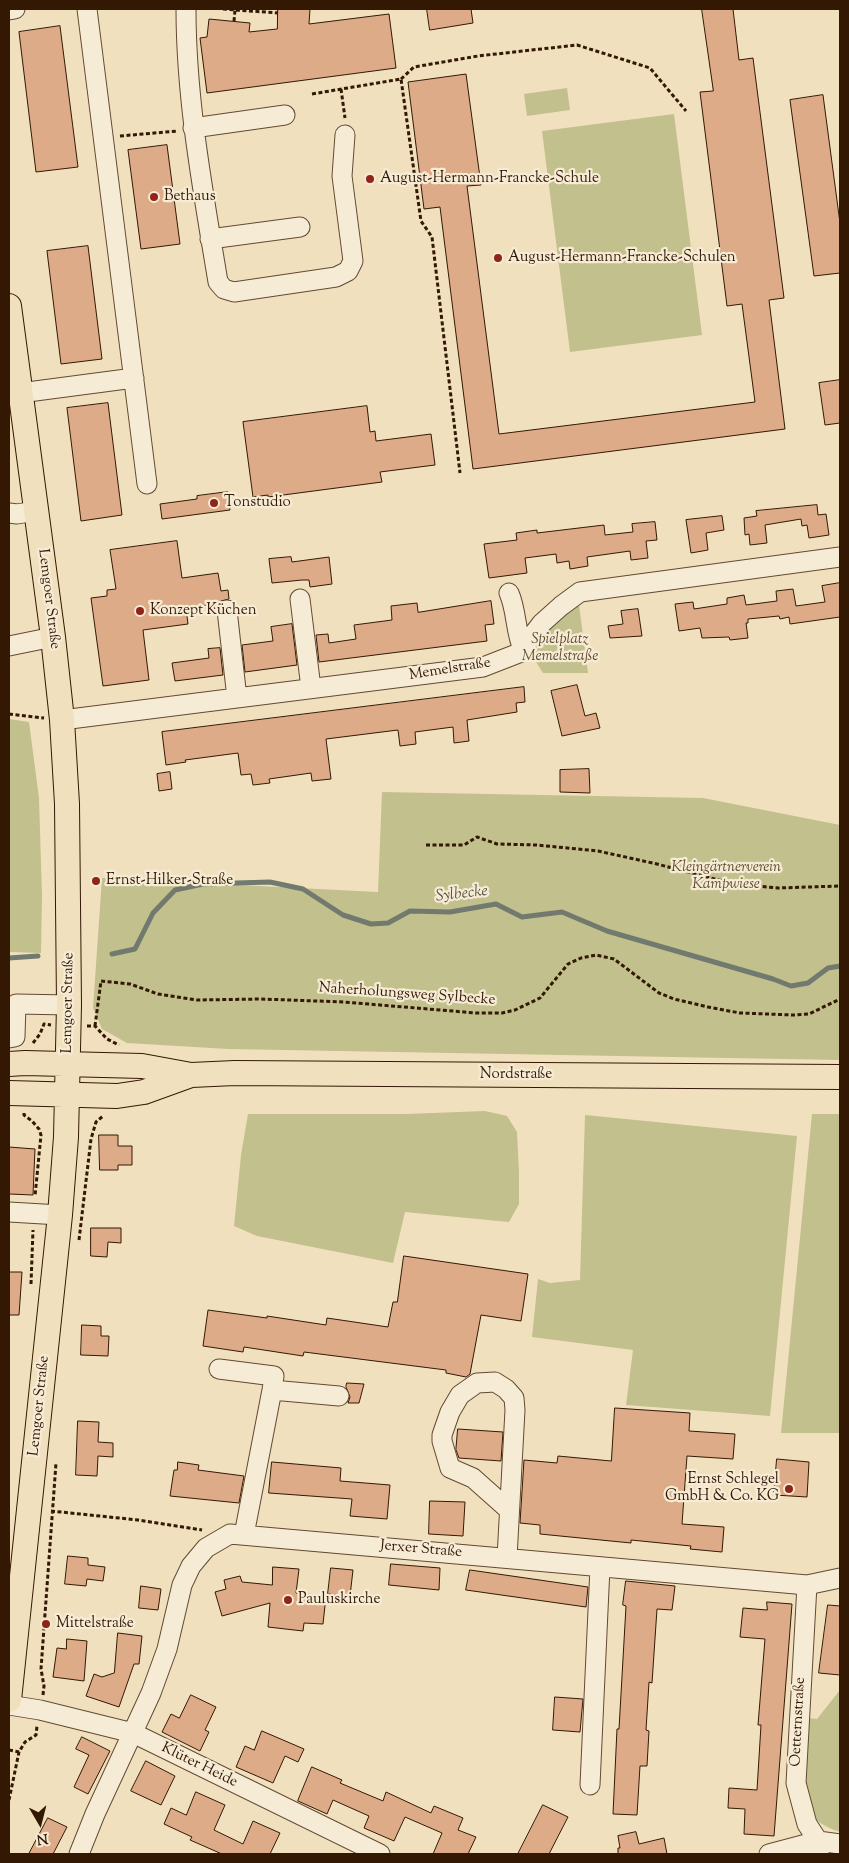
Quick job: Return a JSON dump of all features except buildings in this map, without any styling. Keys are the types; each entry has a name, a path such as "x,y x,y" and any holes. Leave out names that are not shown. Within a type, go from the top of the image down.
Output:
{"main road":[{"name":"Lemgoer Straße","path":"9,312 16,382 36,511 62,720 67,804 69,1005 66,1144 60,1215 11,1666 9,1700"},
{"name":"Nordstraße","path":"9,1064 25,1062 142,1066 191,1075 245,1073 840,1077"},
{"name":"Nordstraße","path":"67,1095 117,1096 144,1092 191,1075"},
{"path":"9,1094 67,1095"}],"street":[{"path":"9,10 16,9"},
{"path":"87,9 146,484"},
{"path":"186,9 186,46 194,131 218,282 224,288 234,292 336,277 348,271 353,261 342,176 345,135"},
{"path":"194,131 285,115"},
{"path":"210,239 300,227"},
{"path":"16,382 134,378"},
{"path":"9,513 18,514 36,511"},
{"name":"Memelstraße","path":"62,720 483,667 507,659 523,649 542,624 561,606 580,592 840,557"},
{"path":"508,593 512,599 518,637 523,649"},
{"path":"300,600 311,688"},
{"path":"226,610 237,698"},
{"path":"9,646 53,637"},
{"path":"9,1038 15,1037 16,1004 69,1005"},
{"path":"9,1212 60,1215"},
{"path":"79,1854 95,1814 151,1692 167,1650 182,1585 190,1566 206,1548 237,1534 274,1376 219,1368"},
{"path":"507,1558 515,1410 514,1398 506,1388 495,1382 477,1383 460,1395 450,1412 442,1435 442,1441 450,1468 473,1478 509,1510"},
{"path":"272,1390 339,1396"},
{"name":"Jerxer Straße","path":"237,1534 806,1585 840,1578"},
{"path":"590,1785 600,1567"},
{"name":"Oetternstraße","path":"806,1585 796,1783 807,1824 818,1848"},
{"name":"Klüter Heide","path":"9,1705 40,1710 133,1733 380,1854"},
{"path":"769,1854 840,1844"}],"path":[{"path":"223,9 265,10 278,13"},
{"path":"234,21 235,10"},
{"path":"312,94 401,80 414,67 478,56 576,45 650,68 686,111"},
{"path":"401,80 421,221 432,237 460,473"},
{"path":"341,89 345,135"},
{"path":"103,139 127,134 177,130 183,137 194,131"},
{"path":"9,714 62,720"},
{"path":"426,845 464,845 477,837 497,844 538,845 598,852 658,864 734,884 778,888 840,886"},
{"name":"Naherholungsweg Sylbecke","path":"119,1045 107,1038 95,1026 100,981 130,984 158,994 197,1000 261,999 344,1002 476,1013 502,1013 516,1010 540,998 568,964 581,958 596,955 614,959 648,986 666,996 740,1013 809,1014 840,999"},
{"path":"25,1047 37,1038 44,1024"},
{"path":"91,1139 96,1122 106,1112"},
{"path":"24,1116 39,1129 41,1135"},
{"path":"9,1800 19,1752 25,1742 36,1735 44,1686 41,1669 52,1511 138,1520 237,1534"},
{"path":"9,1750 19,1752"}],"green space":[{"path":"567,88 570,110 527,116 524,94"},
{"path":"674,114 702,335 570,352 542,131"},
{"name":"Spielplatz Memelstraße","path":"579,605 588,673 543,673 531,654 539,637 562,614"},
{"path":"9,719 29,722 39,798 42,896 41,953 9,952"},
{"name":"Kleingärtnerverein Kampwiese","path":"382,792 703,798 840,825 840,1060 228,1049 127,1043 102,1029 93,1008 102,878 378,892"},
{"path":"485,1111 507,1116 517,1132 519,1204 509,1222 405,1212 393,1263 257,1236 234,1226 241,1155 248,1114 406,1114"},
{"path":"812,1114 840,1114 840,1433 781,1433"},
{"path":"585,1115 797,1136 770,1416 626,1405 633,1350 532,1337 538,1279 550,1283 580,1280"},
{"path":"840,1690 840,1832 820,1823 812,1814 805,1791 804,1767 808,1718 817,1719"}],"waterway":[{"name":"Sylbecke","path":"112,954 135,949 153,913 175,890 203,884 270,882 303,889 343,915 371,924 388,923 410,911 450,912 496,904 522,917 562,912 607,931 773,979 791,986 808,983 828,968 840,966"},
{"name":"Sylbecke","path":"9,958 38,956"}],"place":[{"name":"August-Hermann-Francke-Schule","path":"370,179"},
{"name":"Bethaus","path":"154,197"},
{"name":"August-Hermann-Francke-Schulen","path":"498,258"},
{"name":"Tonstudio","path":"214,503"},
{"name":"Konzept Küchen","path":"140,611"},
{"name":"Ernst-Hilker-Straße","path":"96,881"},
{"name":"Ernst Schlegel GmbH & Co. KG","path":"789,1489"},
{"name":"Pauluskirche","path":"288,1600"},
{"name":"Mittelstraße","path":"46,1624"}]}
